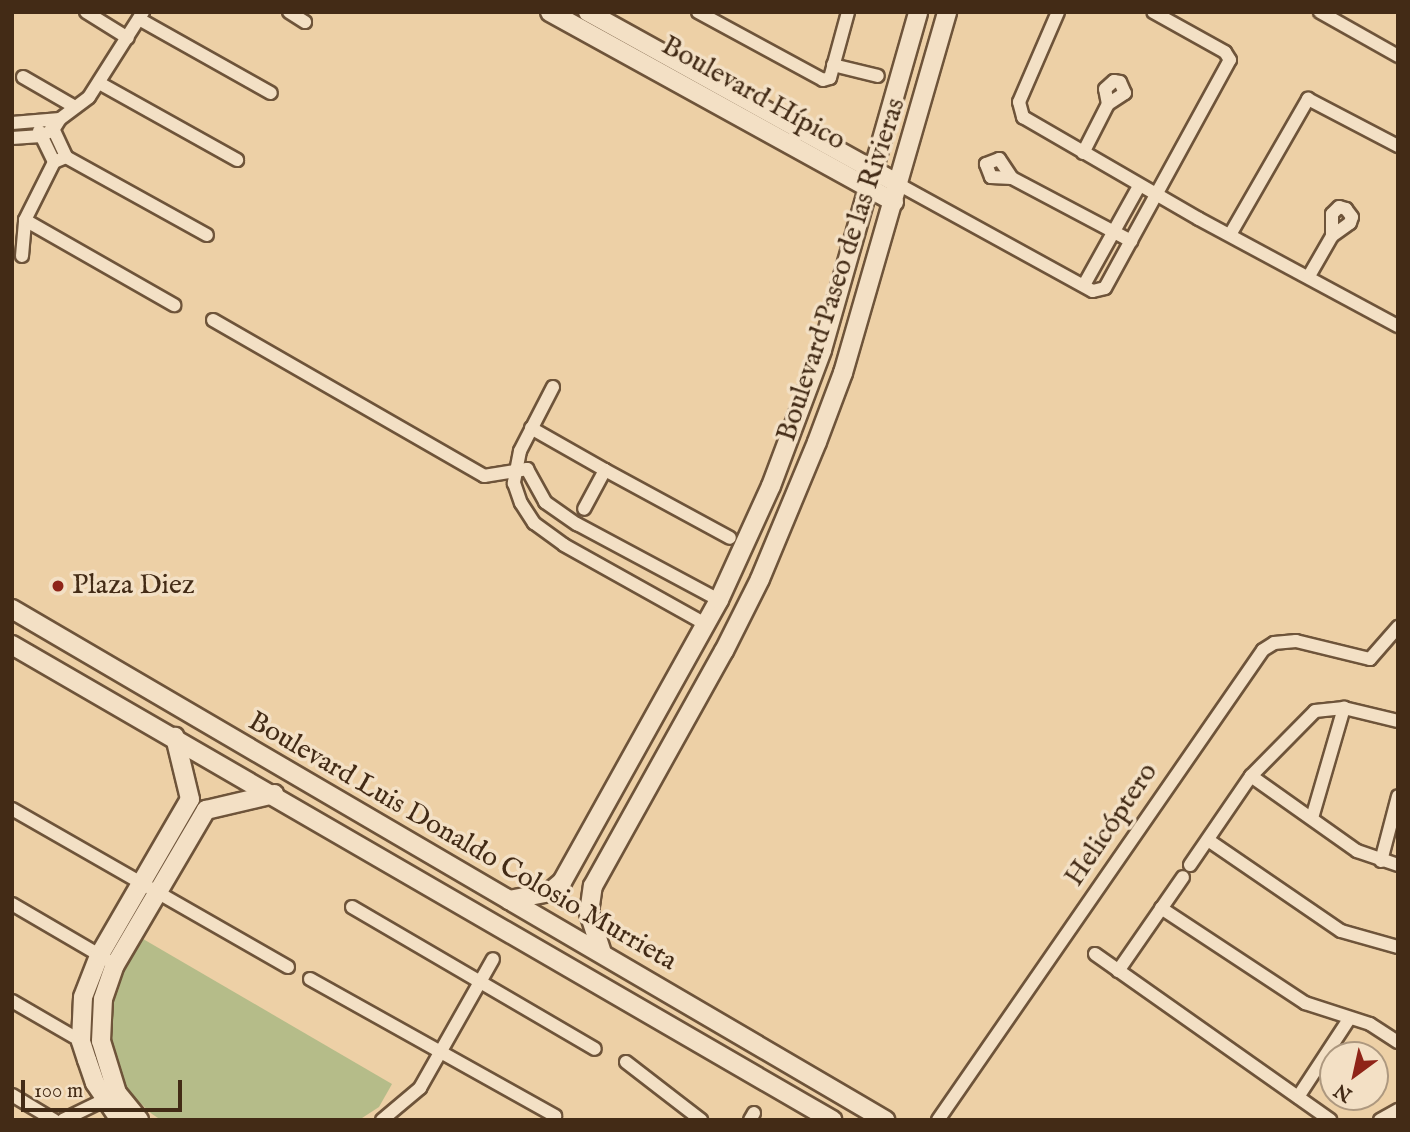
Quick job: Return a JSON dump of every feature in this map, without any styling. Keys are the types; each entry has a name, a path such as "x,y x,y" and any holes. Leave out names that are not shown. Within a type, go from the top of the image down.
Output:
{"street":[{"path":"86,12 128,38"},
{"path":"289,12 305,22"},
{"name":"Boulevard Hípico","path":"550,12 872,180 898,184"},
{"name":"Boulevard Hípico","path":"589,12 872,180 894,202"},
{"path":"698,12 816,77 832,71 878,76"},
{"path":"832,71 848,12"},
{"name":"Boulevard Paseo de las Rivieras","path":"509,900 550,892 562,882 719,600 771,486 822,350 918,12"},
{"name":"Boulevard Paseo de las Rivieras","path":"602,953 589,914 593,886 697,703 760,579 844,373 947,12"},
{"path":"1058,12 1018,110 1139,186 1231,233 1398,326"},
{"path":"898,184 1084,285 1100,291 1131,241 1230,60 1225,52 1153,12"},
{"path":"1320,12 1398,55"},
{"path":"12,123 49,121 75,107 101,85 141,15 271,93"},
{"path":"23,77 75,107"},
{"path":"101,85 237,160"},
{"path":"1231,233 1308,99 1398,146"},
{"path":"1083,153 1108,104"},
{"path":"41,136 49,121"},
{"path":"22,256 25,220 60,159 49,121"},
{"path":"12,138 41,136"},
{"path":"41,136 60,159 207,235"},
{"path":"1012,178 1131,241"},
{"path":"1084,285 1139,186"},
{"path":"25,220 174,305"},
{"path":"1309,276 1332,236"},
{"path":"213,320 484,476 527,469 545,502 577,524 719,600"},
{"path":"553,387 531,428 516,470 520,503 534,523 564,545 707,625"},
{"path":"531,428 730,538"},
{"path":"584,509 605,470"},
{"name":"Boulevard Luis Donaldo Colosio Murrieta","path":"12,609 885,1120"},
{"name":"Helicóptero","path":"938,1120 1263,650 1274,643 1296,641 1370,659 1398,626"},
{"name":"Boulevard Luis Donaldo Colosio Murrieta","path":"12,645 274,794 832,1120"},
{"path":"1118,971 1251,776 1315,711 1344,708 1398,721"},
{"path":"1312,818 1344,708"},
{"path":"120,1120 111,1096 81,1041 83,997 177,841 190,799 175,737"},
{"path":"1251,776 1357,851 1398,865"},
{"path":"177,841 206,810 274,794"},
{"path":"1381,860 1398,796"},
{"path":"190,799 206,810"},
{"path":"12,809 288,967"},
{"path":"1208,840 1340,931 1398,947"},
{"path":"393,864 406,841"},
{"path":"12,904 107,960"},
{"path":"352,907 595,1049"},
{"path":"1161,908 1306,1003 1370,1024 1398,1042"},
{"path":"1095,954 1331,1120"},
{"path":"393,1117 420,1088 493,959"},
{"path":"107,960 101,1041 111,1096 139,1120"},
{"path":"310,979 555,1116"},
{"path":"12,1001 81,1041"},
{"path":"1298,1097 1349,1019"},
{"path":"626,1062 701,1120"},
{"path":"12,1096 54,1120"},
{"path":"63,1120 111,1096"},
{"path":"1380,1120 1398,1110"}],"green space":[{"path":"138,936 392,1084 379,1107 359,1120 161,1120 152,1114 121,1085 105,1033 116,975"}],"place":[{"name":"Plaza Diez","path":"58,586"}]}
